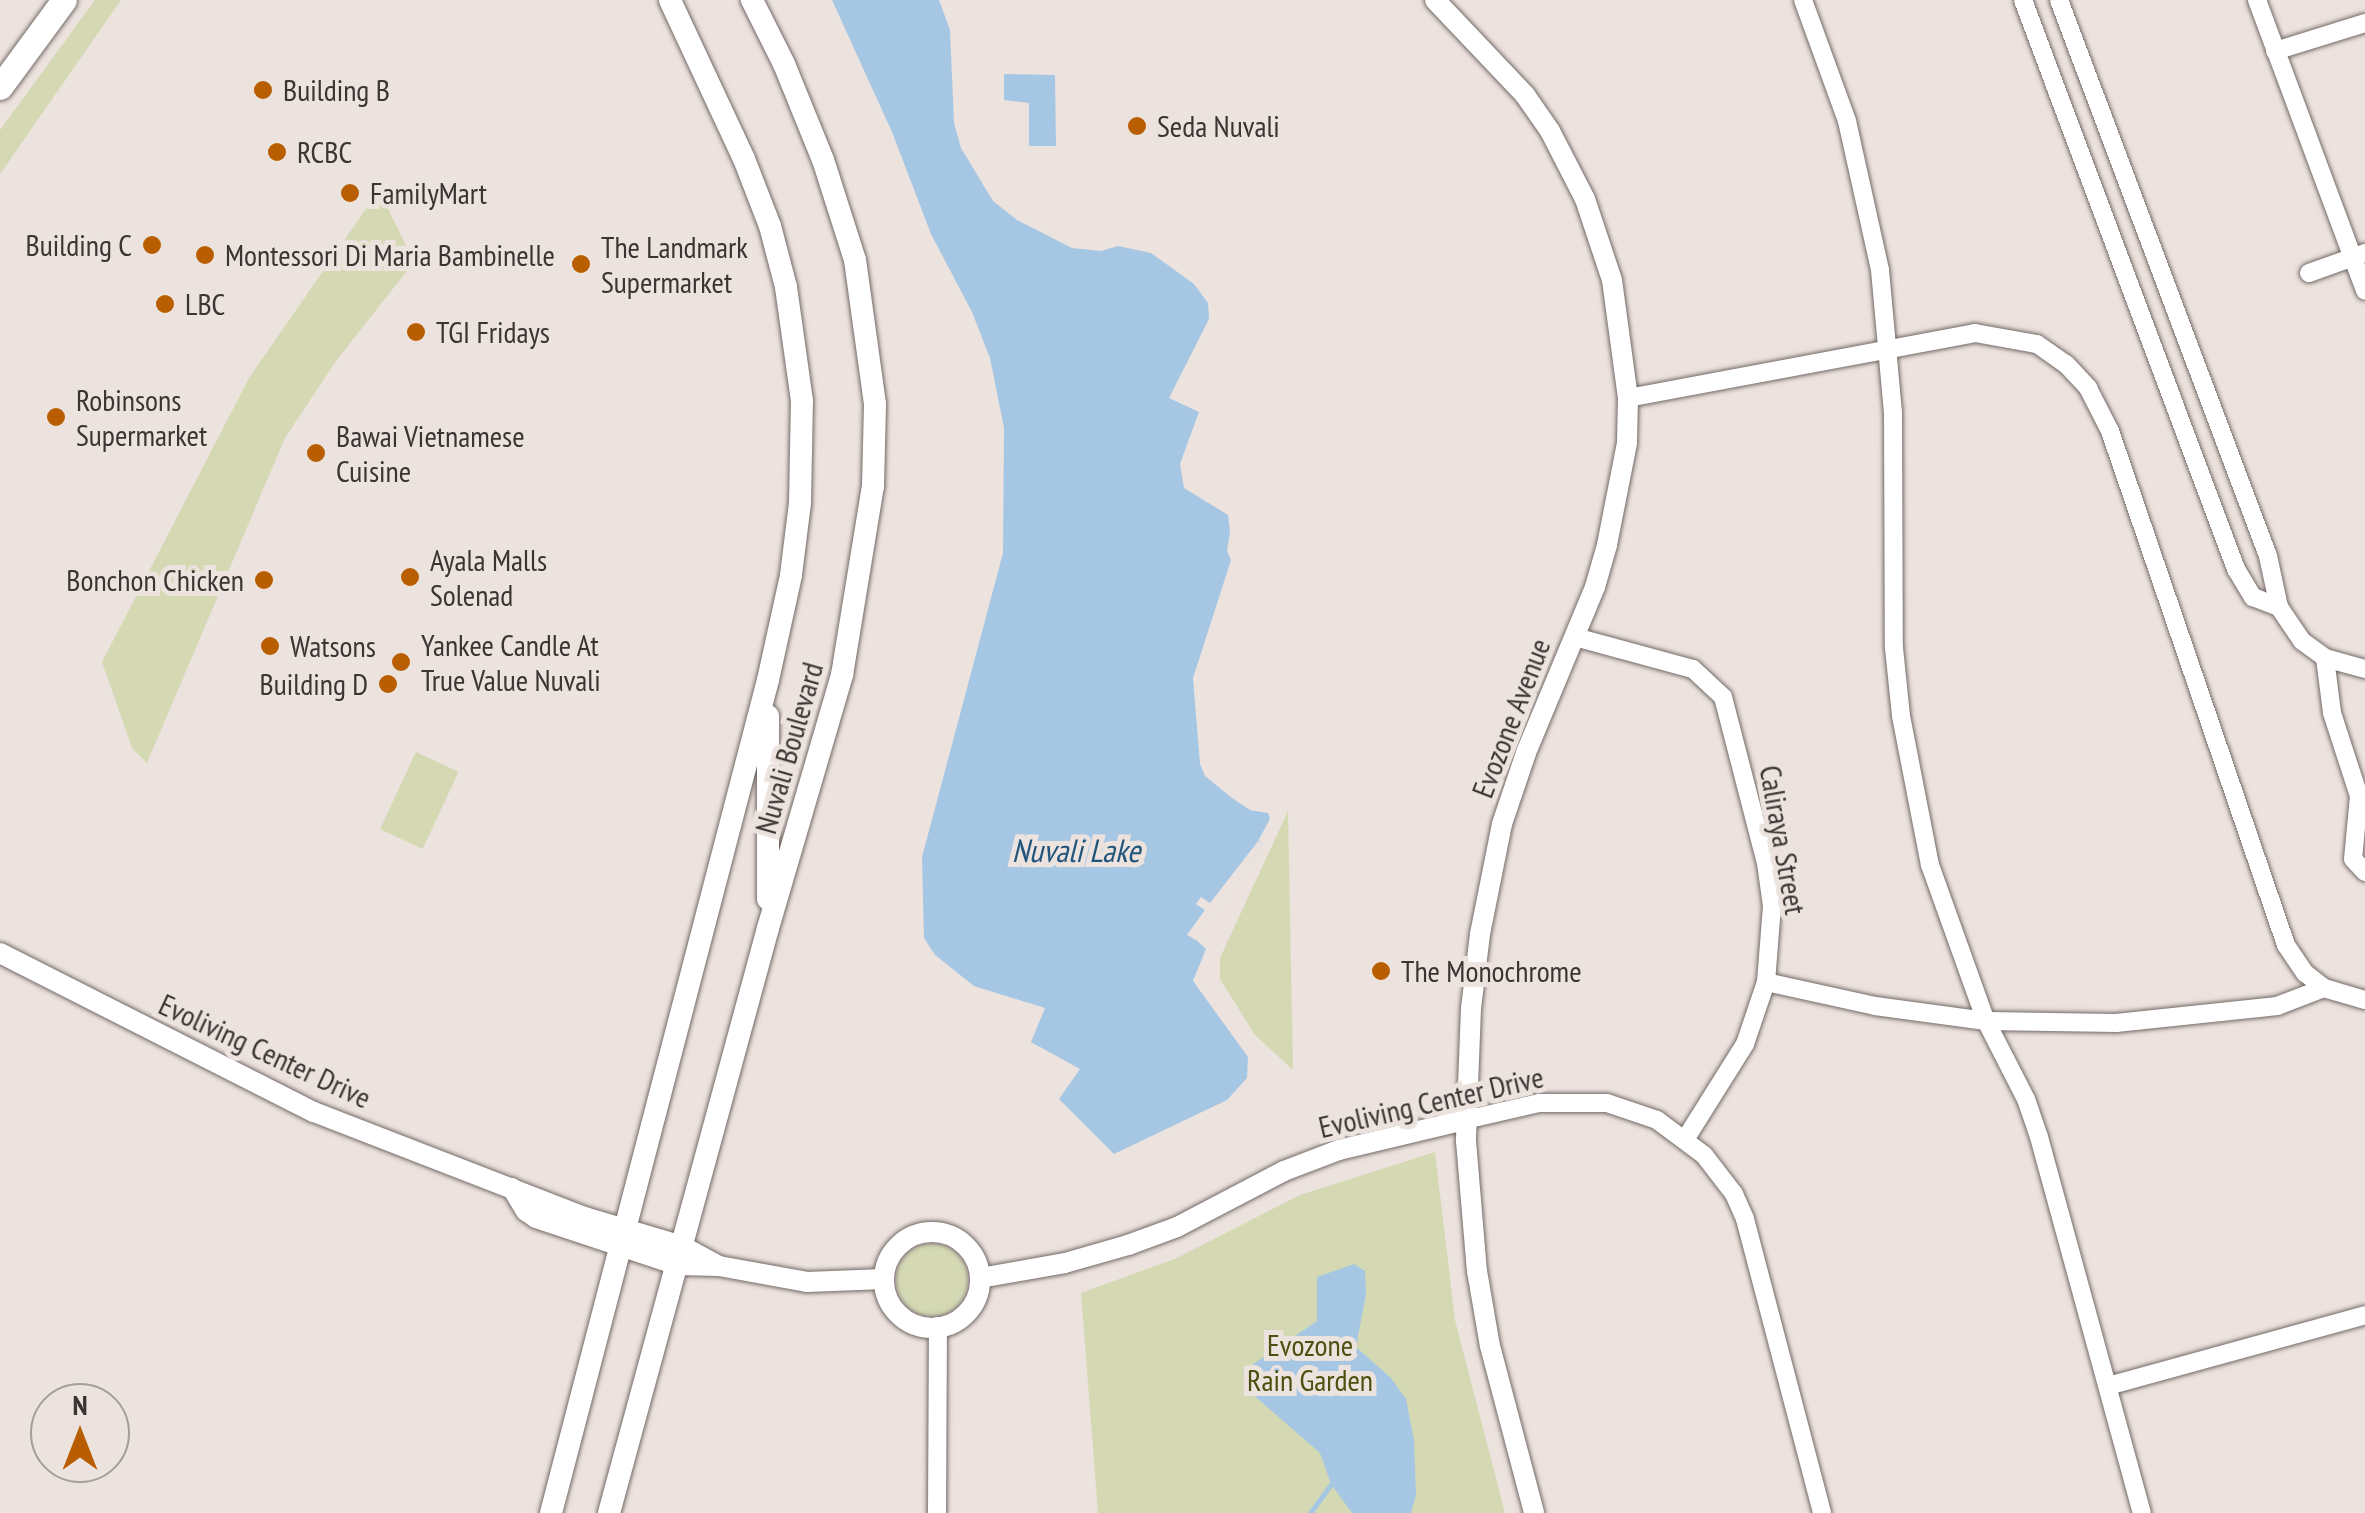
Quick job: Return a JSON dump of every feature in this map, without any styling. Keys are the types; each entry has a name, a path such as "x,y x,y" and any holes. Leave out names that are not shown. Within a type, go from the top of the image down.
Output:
{"main road":[{"path":"4,78 64,0"},
{"name":"Nuvali Boulevard","path":"550,1513 768,680 791,575 800,502 798,350 770,226 670,0"},
{"name":"Nuvali Boulevard","path":"609,1513 768,928 842,675 856,613 874,486 874,404 854,260 840,210 784,64 752,0"},
{"path":"768,680 768,928"}],"street":[{"name":"Evozone Avenue","path":"1434,0 1526,95 1550,130 1585,199 1612,280 1628,398 1627,443 1618,502 1595,587 1526,753 1502,824 1480,934 1465,1120 1471,1216 1484,1308 1534,1513"},
{"path":"1803,0 1858,162 1880,270 1893,412 1894,648 1902,716 1930,865 1986,1022 2026,1099 2142,1513"},
{"path":"2023,0 2236,570 2252,597 2279,607"},
{"path":"2059,0 2268,556 2279,607 2302,641 2325,658 2365,669"},
{"path":"2256,0 2359,255 2365,291"},
{"path":"2275,50 2365,23"},
{"path":"2062,103 2094,92"},
{"path":"2309,273 2359,255"},
{"path":"1628,398 1975,333 2037,344 2066,364 2088,388 2110,430 2272,911 2296,962 2324,988 2365,1000"},
{"name":"Caliraya Street","path":"1575,638 1693,669 1722,697 1766,862 1772,906 1766,982 1745,1044 1686,1138"},
{"path":"2325,658 2332,713 2362,798 2353,859 2365,872"},
{"name":"Evoliving Center Drive","path":"0,953 314,1112 512,1188 621,1238 720,1266 807,1282 884,1279"},
{"path":"1766,982 1875,1006 1986,1022 2116,1023 2277,1006 2324,988"},
{"name":"Evoliving Center Drive","path":"980,1278 1065,1263 1177,1228 1284,1171 1339,1150 1538,1103 1588,1101 1631,1110 1686,1138 1720,1174 1745,1219 1822,1513"},
{"path":"928,1233 948,1236 967,1248 980,1278 968,1312 938,1326 920,1327 905,1320 886,1295 884,1279 895,1250 928,1233"},
{"path":"2108,1386 2365,1315"},
{"path":"936,1513 938,1326"}],"green space":[{"path":"95,0 121,0 0,174 0,130"},
{"path":"379,190 414,262 336,361 285,438 147,763 132,748 102,662 249,378"},
{"path":"416,752 459,772 423,849 380,829"},
{"path":"1288,811 1293,1070 1255,1035 1220,979 1220,958"},
{"name":"Evozone Rain Garden","path":"1435,1152 1455,1320 1505,1513 1098,1513 1081,1293 1177,1258 1300,1195"},
{"path":"932,1244 958,1254 968,1280 958,1306 932,1316 906,1306 896,1280 906,1254"}],"water":[{"name":"Nuvali Lake","path":"832,0 939,0 950,30 954,123 961,148 993,201 1017,220 1072,248 1101,251 1118,246 1151,253 1194,284 1208,303 1209,319 1169,398 1199,412 1180,464 1184,488 1228,515 1230,532 1227,551 1231,560 1193,678 1200,764 1205,776 1232,798 1250,810 1268,813 1270,819 1259,839 1262,846 1195,939 1206,949 1193,981 1248,1057 1247,1078 1227,1100 1114,1154 1059,1099 1080,1069 1031,1042 1045,1008 974,986 935,955 924,938 922,857 1003,553 1004,428 990,358 972,312 931,234 892,132"},
{"path":"1004,74 1055,75 1056,146 1029,146 1029,103 1004,100"},
{"path":"1354,1264 1365,1271 1366,1294 1356,1347 1391,1378 1406,1399 1414,1440 1416,1495 1411,1513 1352,1513 1331,1484 1320,1453 1251,1393 1243,1371 1317,1321 1317,1277"}],"pier":[{"path":"1259,840 1262,846 1195,940 1187,935 1205,910 1196,904 1201,897 1210,903"}],"waterway":[{"path":"1310,1513 1331,1484"}],"place":[{"name":"Building B","path":"263,90"},
{"name":"Seda Nuvali","path":"1137,126"},
{"name":"RCBC","path":"277,152"},
{"name":"FamilyMart","path":"350,193"},
{"name":"Building C","path":"152,245"},
{"name":"Montessori Di Maria Bambinelle","path":"205,255"},
{"name":"The Landmark Supermarket","path":"581,264"},
{"name":"LBC","path":"165,304"},
{"name":"TGI Fridays","path":"416,332"},
{"name":"Robinsons Supermarket","path":"56,417"},
{"name":"Bawai Vietnamese Cuisine","path":"316,453"},
{"name":"Ayala Malls Solenad","path":"410,577"},
{"name":"Bonchon Chicken","path":"264,580"},
{"name":"Watsons","path":"270,646"},
{"name":"Yankee Candle At True Value Nuvali","path":"401,662"},
{"name":"Building D","path":"388,684"},
{"name":"The Monochrome","path":"1381,971"}]}
